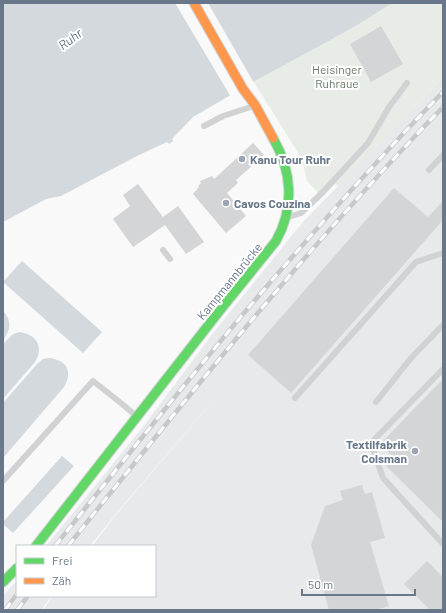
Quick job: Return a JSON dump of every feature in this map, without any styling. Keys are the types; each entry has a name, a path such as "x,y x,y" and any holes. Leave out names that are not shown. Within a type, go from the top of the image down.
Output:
{"street":[{"name":"Kampmannbrücke","path":"37,545 221,309 268,252 281,232 289,202 290,192 285,164 278,146 255,106 243,89 194,3"},
{"path":"3,582 16,569"}],"lane":[{"path":"285,218 301,213 327,188 368,144 389,107 407,83"},
{"path":"204,126 223,116 255,106"},
{"path":"429,170 443,155"},
{"path":"163,250 170,259"},
{"path":"294,398 416,262 443,253"},
{"path":"376,402 411,358 443,325"},
{"path":"443,369 371,443 383,478 443,544"},
{"path":"3,481 92,381 137,417"}],"shaded area":[{"path":"443,77 443,610 43,610 52,597 156,597 156,545 93,545 115,516 240,369 114,516 91,545 47,545 146,423 213,333 302,223"},
{"path":"16,582 16,597 51,597 41,610 3,610 3,595"}],"green space":[{"name":"Heisinger Ruhraue","path":"204,3 443,3 443,77 338,187 335,184 322,197 307,181 302,159"}],"water":[{"name":"Ruhr","path":"3,3 392,3 357,25 258,79 193,117 169,144 167,142 139,155 61,196 46,199 3,222"},
{"path":"22,261 102,332 83,353 3,282"},
{"path":"3,311 9,321 9,329 3,340"},
{"path":"20,332 35,339 39,347 38,357 3,399 3,344 13,334"},
{"path":"49,358 60,361 67,368 67,382 3,458 3,403 37,364 43,359"},
{"path":"62,456 74,466 13,533 3,524 3,522"}],"pier":[{"path":"175,3 208,3 254,83 231,97"}],"building":[{"path":"381,26 403,64 371,82 350,44"},
{"path":"253,143 264,155 236,180 238,183 227,193 246,216 226,233 193,194 199,187 198,186 201,183 200,181 212,176 214,179"},
{"path":"138,184 163,217 178,206 204,242 186,254 165,225 133,247 113,219 130,206 123,195"},
{"path":"394,188 428,217 443,201 443,220 291,393 248,355"},
{"name":"Textilfabrik Colsman","path":"443,379 443,522 386,466 394,458 380,444"},
{"path":"362,485 365,494 372,492 385,538 370,542 389,606 375,610 329,610 311,545 325,506 343,500 340,491"},
{"path":"427,561 443,577 443,610 430,610 404,584"}],"railway":[{"path":"56,545 239,319 365,175 443,92"},
{"path":"69,545 250,322 393,159 443,107"},
{"path":"5,610 16,595"},
{"path":"17,610 27,597"}],"traffic: fast":[{"path":"37,545 276,241 286,215 289,189 284,163 273,138"},
{"path":"3,582 16,569"}],"traffic: slow":[{"path":"194,3 273,138"}],"place":[{"name":"Kanu Tour Ruhr","path":"242,159"},
{"name":"Cavos Couzina","path":"226,203"},
{"name":"Textilfabrik Colsman","path":"415,451"}]}
